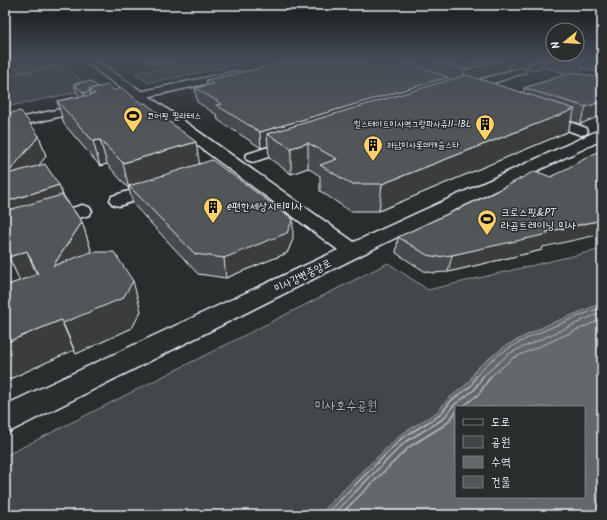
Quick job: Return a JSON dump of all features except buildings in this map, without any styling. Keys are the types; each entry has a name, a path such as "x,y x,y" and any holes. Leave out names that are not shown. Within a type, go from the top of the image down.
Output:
{"street":[{"path":"123,84 353,251"},
{"path":"5,125 188,84"},
{"path":"457,86 464,84"},
{"path":"457,86 498,92"},
{"path":"457,86 484,97"},
{"path":"531,108 591,129"},
{"name":"미사강변중앙로","path":"5,420 353,251 591,129"},
{"path":"253,157 312,138"},
{"path":"119,200 178,180"},
{"path":"5,236 82,211"}],"green space":[{"path":"5,84 86,84 92,89 5,107"},
{"name":"미사호수공원","path":"602,249 602,515 5,515 5,456 388,263 428,290"}],"water":[{"path":"602,303 602,515 320,515 334,499 400,435 437,412 448,399 468,383 477,368 505,346 547,325"}],"place":[{"name":"코어핏 필라테스","path":"133,133"},
{"name":"힐스테이트미사역그랑파사쥬11-1BL","path":"485,141"},
{"name":"하남미사롯데캐슬스타","path":"373,162"},
{"name":"e편한세상시티미사","path":"213,224"},
{"name":"크로스핏&PT 라곰트레이닝 미사","path":"487,236"}]}
